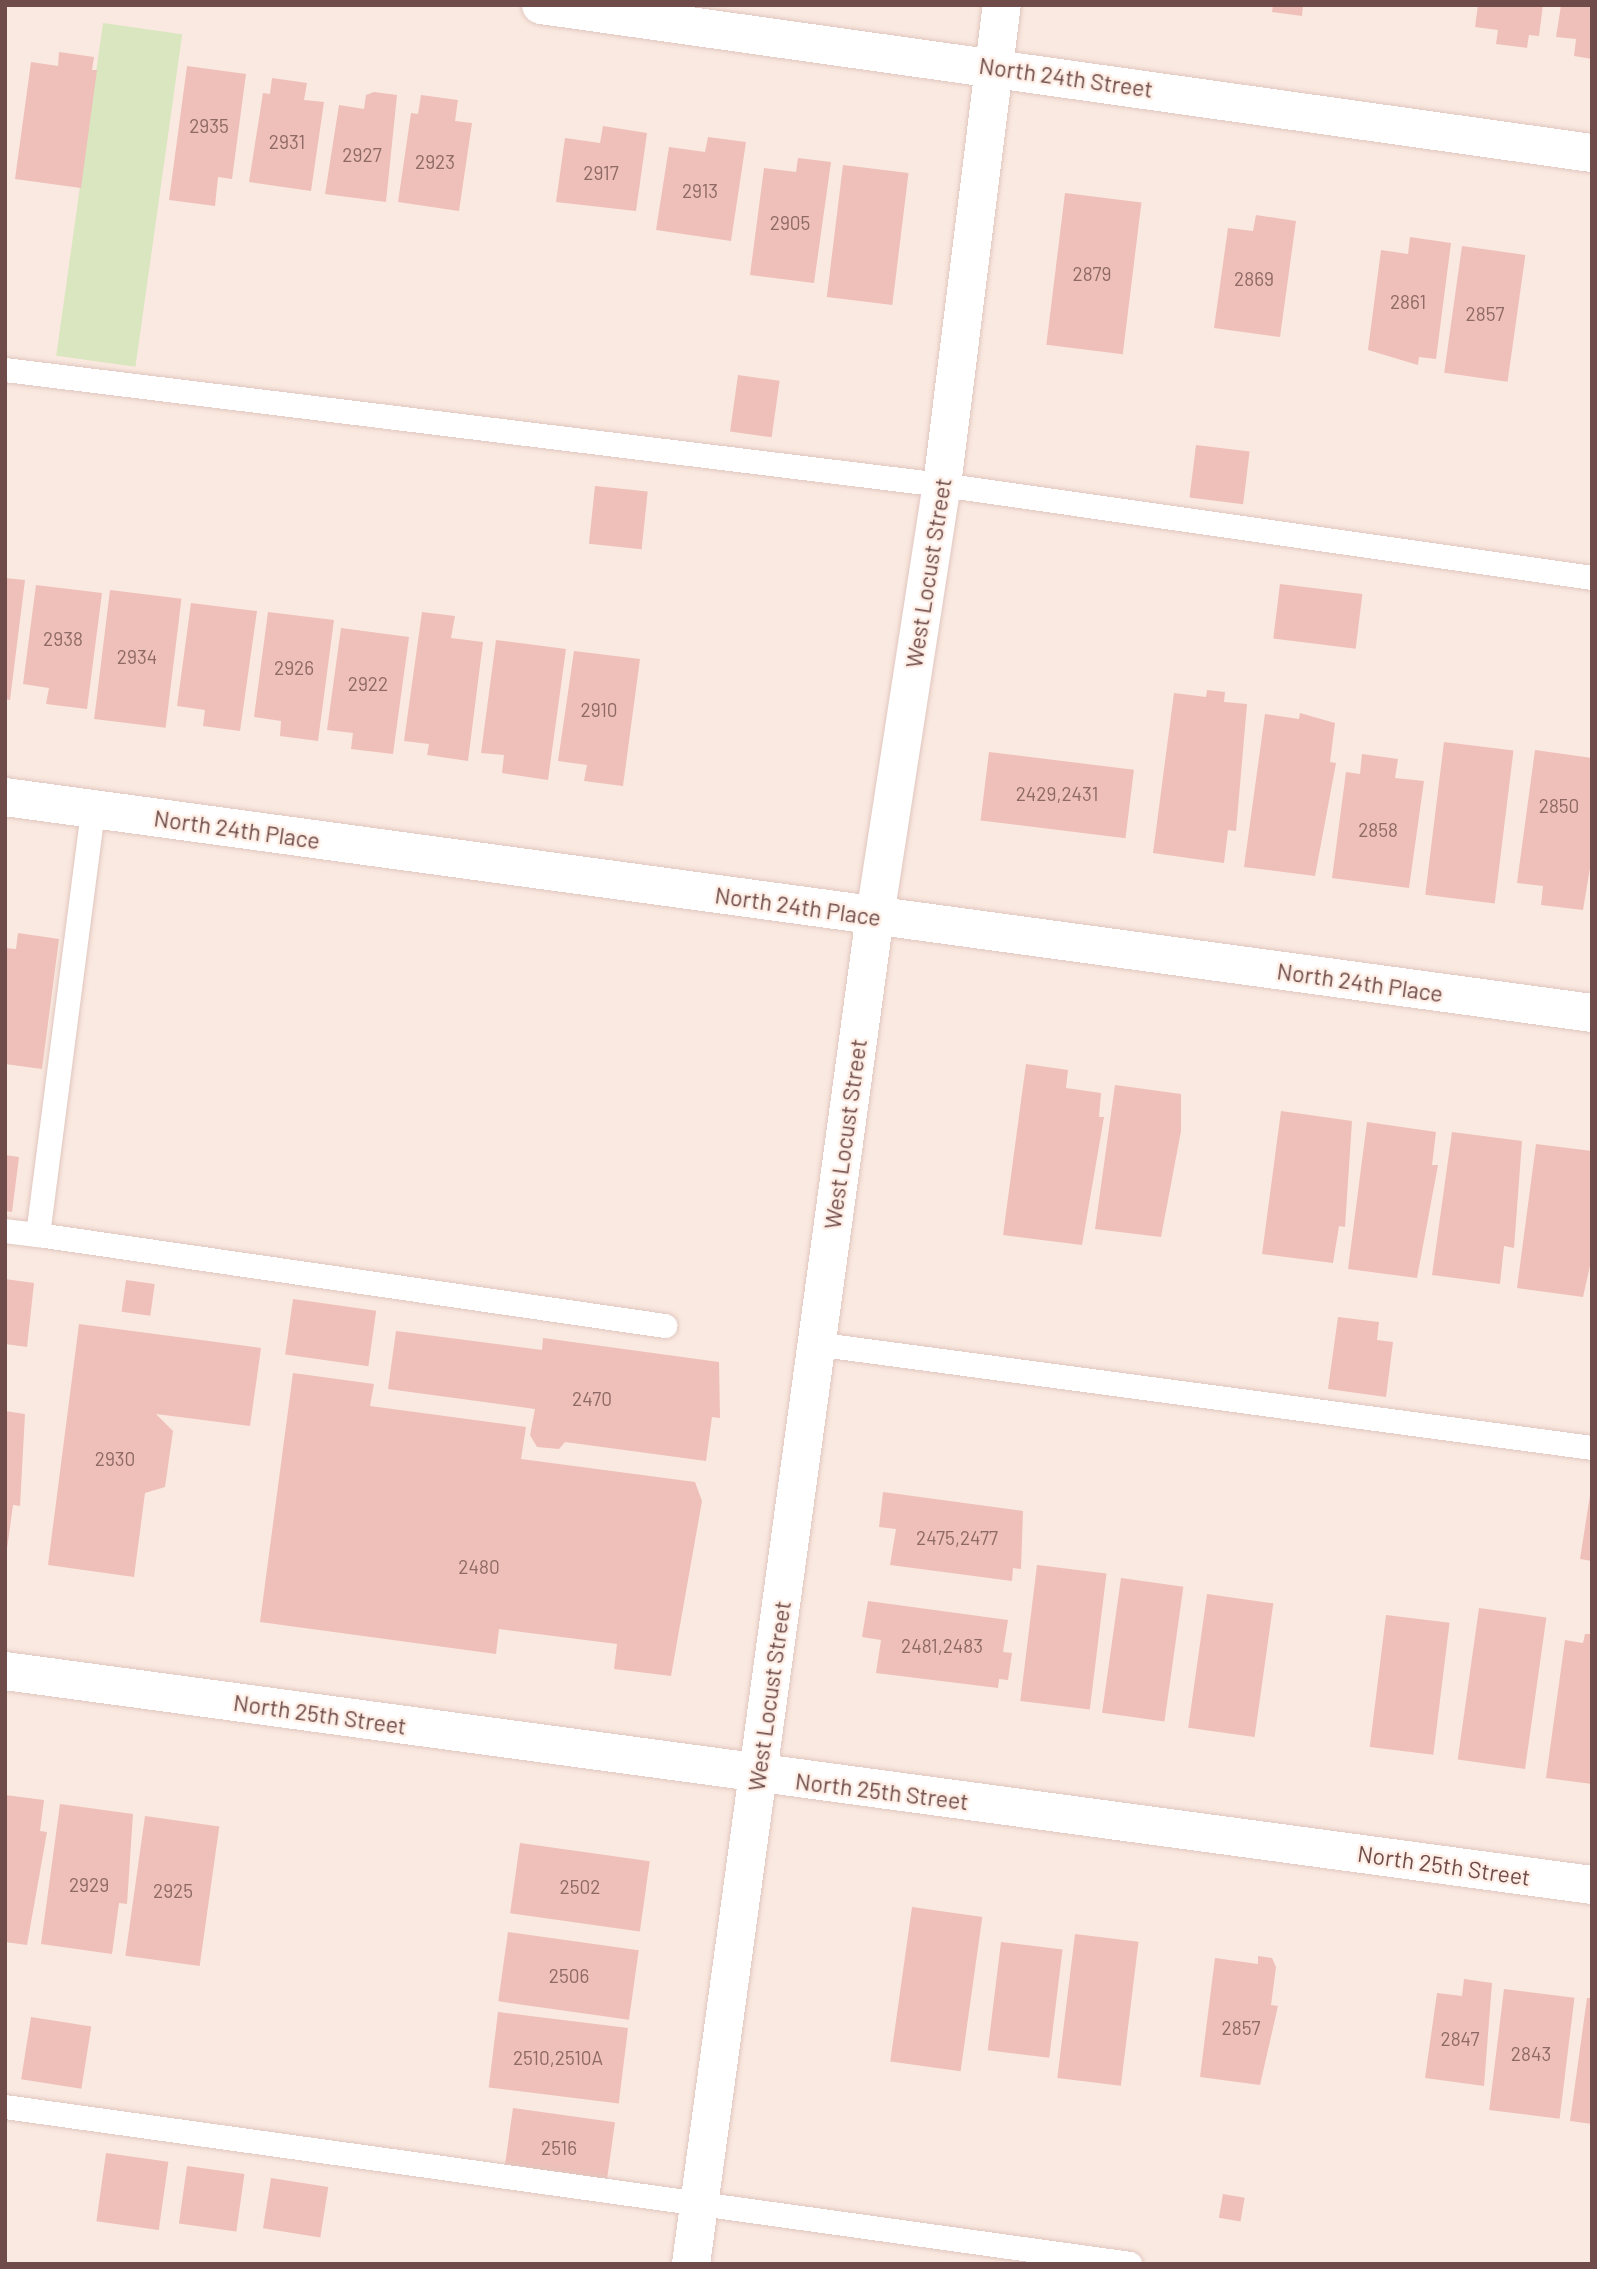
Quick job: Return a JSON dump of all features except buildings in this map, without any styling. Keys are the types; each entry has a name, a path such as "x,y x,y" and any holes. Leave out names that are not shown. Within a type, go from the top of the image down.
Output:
{"street":[{"name":"North 24th Street","path":"541,5 992,66 1592,153"},
{"name":"West Locust Street","path":"691,2264 875,916 942,485 992,66 1002,5"},
{"name":"North 24th Place","path":"5,797 1592,1013"},
{"name":"North 25th Street","path":"5,1671 758,1775 1592,1885"}],"lane":[{"path":"5,370 942,485 1592,578"},
{"path":"37,1235 93,810"},
{"path":"5,1231 665,1326"},
{"path":"815,1344 1592,1448"},
{"path":"5,2106 1130,2264"}],"green space":[{"path":"103,23 182,34 135,367 56,356"}]}
